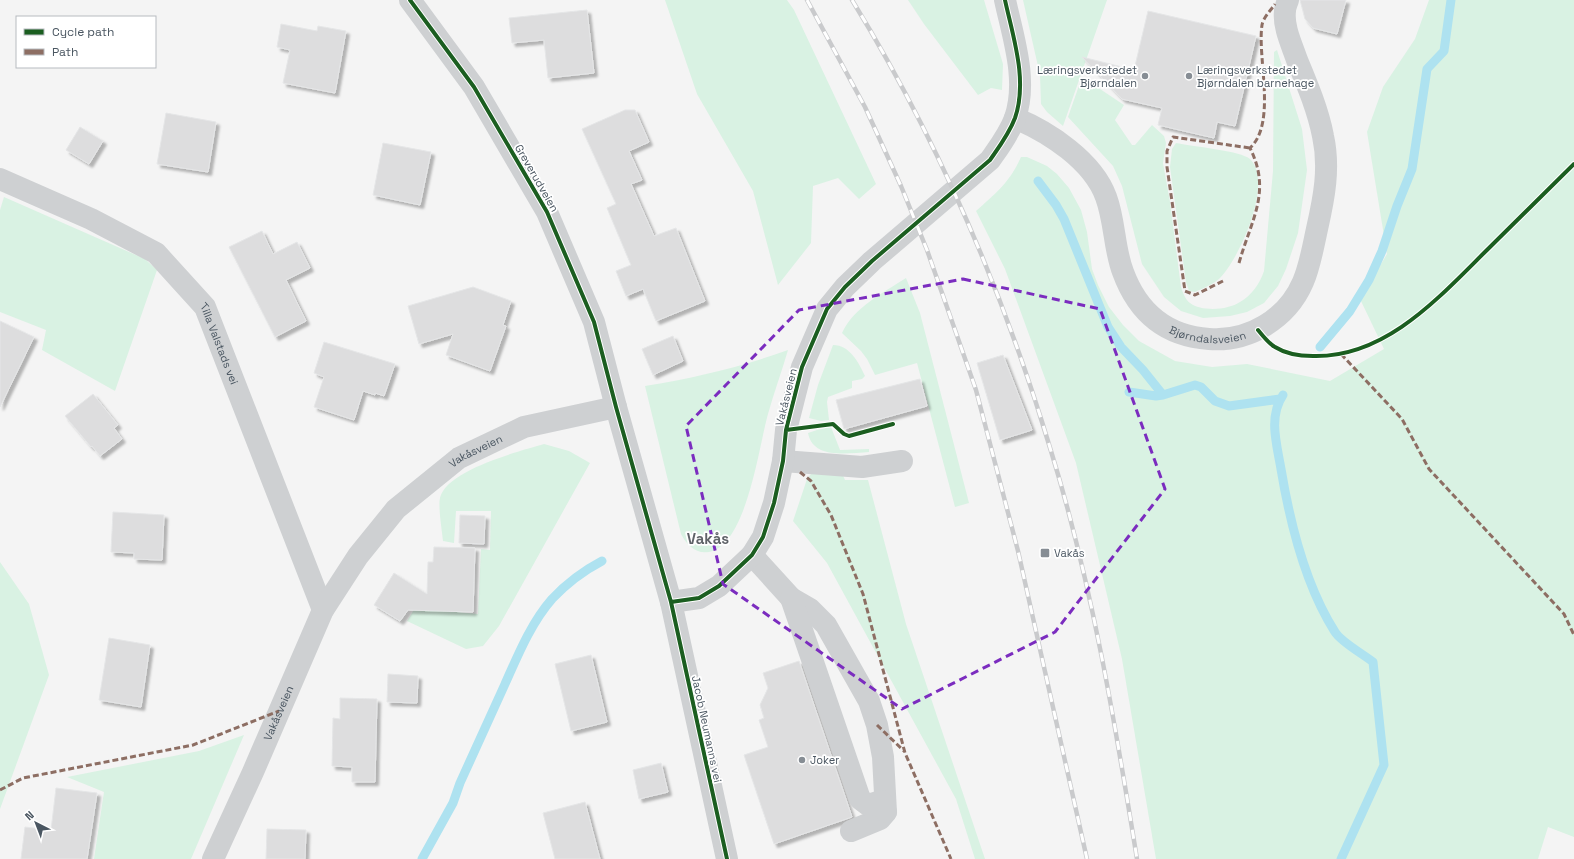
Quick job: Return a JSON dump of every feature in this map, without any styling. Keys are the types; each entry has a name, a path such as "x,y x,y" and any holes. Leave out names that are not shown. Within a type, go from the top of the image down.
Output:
{"street":[{"name":"Greverudveien","path":"410,0 474,87 547,212 594,322 616,407"},
{"name":"Vakåsveien","path":"672,602 699,598 719,586 752,554 763,537 783,461 786,430 802,367 827,309 845,287 872,261 990,160 1003,142 1015,118 1020,98 1017,55 1005,0"},
{"name":"Bjørndalsveien","path":"1015,118 1042,130 1070,150 1091,171 1106,196 1122,272 1136,299 1151,318 1170,330 1196,338 1223,340 1243,336 1258,330 1279,316 1294,299 1303,282 1312,254 1326,192 1327,165 1323,135 1310,93 1287,31 1281,4"},
{"name":"Tilla Valstads vei","path":"0,180 91,219 156,253 205,307 323,610"},
{"path":"616,407 672,602"},
{"name":"Vakåsveien","path":"213,859 253,772 323,610 358,556 396,509 459,458 524,427 616,407"},
{"path":"783,461 862,467 902,460"},
{"path":"752,554 791,598 810,609 826,625 869,701 877,724 883,757 886,812 880,819 851,831"},
{"path":"791,598 860,799 868,805 881,801 886,812"},
{"name":"Jacob Neumanns vei","path":"672,602 727,859"}],"highlighted area":[{"path":"963,279 1100,309 1165,489 1055,632 902,709 723,584 686,426 799,310"}],"green space":[{"path":"665,0 787,0 794,10 876,184 859,199 838,178 813,186 811,243 778,285 753,191 697,94"},
{"path":"908,0 984,0 1003,64 1002,90 991,88 978,95 924,24"},
{"path":"1023,0 1107,0 1063,126 1047,112 1041,104 1040,75"},
{"path":"1429,0 1574,0 1574,837 1548,827 1538,859 1156,859 1122,659 1076,463 1005,269 976,211 1007,181 1021,157 1027,157 1047,166 1057,174 1069,188 1081,210 1087,232 1092,269 1109,307 1123,325 1139,341 1175,361 1212,367 1247,364 1330,381 1384,349 1360,299 1387,254 1367,132 1383,87 1415,39"},
{"path":"1277,50 1302,129 1307,170 1298,233 1286,269 1278,286 1264,303 1247,312 1230,316 1203,318 1181,311 1164,297 1142,264 1122,186 1113,166 1068,117 1082,77 1124,105 1115,120 1132,145 1135,145 1152,125 1164,136 1166,143 1163,163 1170,202 1181,287 1184,296 1190,303 1201,308 1215,309 1235,305 1248,296 1258,284 1264,271 1273,171 1274,52"},
{"path":"1176,143 1227,151 1245,156 1250,159 1256,170 1258,185 1256,202 1251,220 1236,255 1219,279 1195,292 1189,291 1186,282 1170,167 1172,149"},
{"path":"4,197 145,259 157,270 115,391 42,350 46,330 0,312 0,210"},
{"path":"906,278 920,313 969,503 955,507 917,363 875,375 861,351 842,333 847,324 861,308"},
{"path":"833,345 849,351 857,360 865,376 862,379 852,381 852,388 828,397 827,402 829,420 821,421 809,418 818,385"},
{"path":"788,350 768,414 749,492 742,513 733,532 722,545 709,552 700,552 692,548 681,534 645,386 753,362"},
{"path":"831,427 840,450 869,449 869,452 842,454 824,451 817,448 811,442 808,433"},
{"path":"544,444 569,451 590,463 499,626 483,646 466,649 407,621 415,608 478,614 481,549 490,550 491,511 456,511 454,543 443,541 440,498 445,488 469,470 518,451"},
{"path":"840,469 845,480 868,480 906,624 985,859 975,859 956,799 827,563 793,521 807,479 811,474"},
{"path":"0,562 29,604 49,675 0,809"},
{"path":"244,735 191,859 94,859 104,792 67,777 199,751"}],"building":[{"path":"1300,0 1346,0 1337,34 1313,28 1305,19"},
{"path":"587,10 594,73 548,78 544,40 512,43 509,18"},
{"name":"Læringsverkstedet Bjørndalen","path":"1148,11 1256,36 1235,126 1217,122 1214,138 1158,125 1162,108 1122,99 1082,57 1134,70"},
{"path":"281,24 317,31 318,26 346,31 335,93 283,83 290,50 277,47"},
{"path":"625,110 635,110 649,142 629,151 642,180 631,184 654,236 676,228 705,301 656,321 643,289 626,296 616,271 631,265 607,208 616,204 582,129"},
{"path":"166,113 216,122 208,172 157,164"},
{"path":"80,127 103,141 89,164 66,150"},
{"path":"383,143 431,152 420,205 373,195"},
{"path":"262,231 273,254 297,242 310,268 286,280 306,321 275,337 229,247"},
{"path":"473,287 511,301 503,325 506,326 490,371 446,355 453,334 419,344 408,306"},
{"path":"0,321 34,337 0,407"},
{"path":"673,336 683,361 653,375 642,349"},
{"path":"324,342 395,364 384,396 363,391 354,420 314,407 324,377 314,373"},
{"path":"1003,355 1032,430 1000,440 977,363"},
{"path":"920,379 927,406 844,429 836,400"},
{"path":"93,394 118,425 114,428 122,439 100,456 65,416"},
{"path":"113,512 164,515 162,560 134,559 134,553 111,552"},
{"path":"460,515 485,516 484,544 459,543"},
{"path":"434,547 475,548 473,612 408,610 400,621 374,605 394,573 427,594 428,562 433,562"},
{"path":"109,638 150,645 141,707 99,700"},
{"path":"591,655 607,722 571,731 555,664"},
{"path":"799,661 852,817 774,844 744,755 768,747 759,720 764,718 760,705 768,688 763,673"},
{"path":"388,674 418,676 417,703 387,702"},
{"path":"340,698 377,699 375,782 352,782 352,767 332,766 333,718 340,719"},
{"path":"661,763 668,792 639,799 633,770"},
{"path":"56,788 97,793 87,859 21,859 25,827 51,830"},
{"path":"585,802 600,859 555,859 543,813"},
{"path":"267,829 306,830 305,859 266,859"}],"waterway":[{"path":"1320,347 1350,311 1369,280 1382,251 1397,206 1412,169 1427,69 1444,51 1451,0"},
{"path":"1038,181 1056,205 1064,219 1108,327 1121,347 1143,370 1163,395 1195,385 1201,387 1215,401 1229,406 1280,399"},
{"path":"1129,392 1156,396 1163,395"},
{"path":"1283,395 1276,412 1276,441 1289,511 1307,574 1324,614 1335,632 1347,644 1373,662 1384,765 1341,859"},
{"path":"422,859 453,803 460,783 515,662 544,608 569,583 602,561"}],"railway":[{"path":"807,0 865,107 901,186 927,250 976,390 1018,551 1087,859"},
{"path":"852,0 913,107 966,219 990,276 1032,392 1066,501 1079,552 1111,705 1137,859"}],"marked path":[{"path":"1239,263 1254,219 1259,192 1259,178 1250,148 1258,137 1263,123 1264,90 1261,39 1262,25 1265,17 1275,4"},
{"path":"1223,281 1195,295 1185,291 1167,167 1167,151 1173,137 1250,148"},
{"path":"1341,354 1402,419 1429,469 1564,614 1574,635"},
{"path":"800,472 811,481 831,515 863,594 905,753 951,859"},
{"path":"0,790 23,778 193,745 279,711"},
{"path":"877,725 904,751"}],"cycle path":[{"path":"410,0 474,87 547,212 594,322 616,407 671,602 727,859"},
{"path":"671,602 699,598 719,586 752,555 763,537 774,503 783,461 786,430 802,367 827,309 845,287 872,261 990,160 1004,140 1015,118 1019,104 1020,89 1018,59 1005,0"},
{"path":"1258,330 1266,340 1279,349 1293,354 1308,356 1340,354 1365,347 1389,335 1411,320 1452,285 1574,164"},
{"path":"786,430 833,424 844,434 849,436 893,424"}],"place":[{"name":"Læringsverkstedet Bjørndalen","path":"1145,76"},
{"name":"Læringsverkstedet Bjørndalen barnehage","path":"1189,76"},
{"name":"Vakås","path":"1045,553"},
{"name":"Joker","path":"802,760"}],"district":[{"name":"Vakås","path":"708,539"}]}
